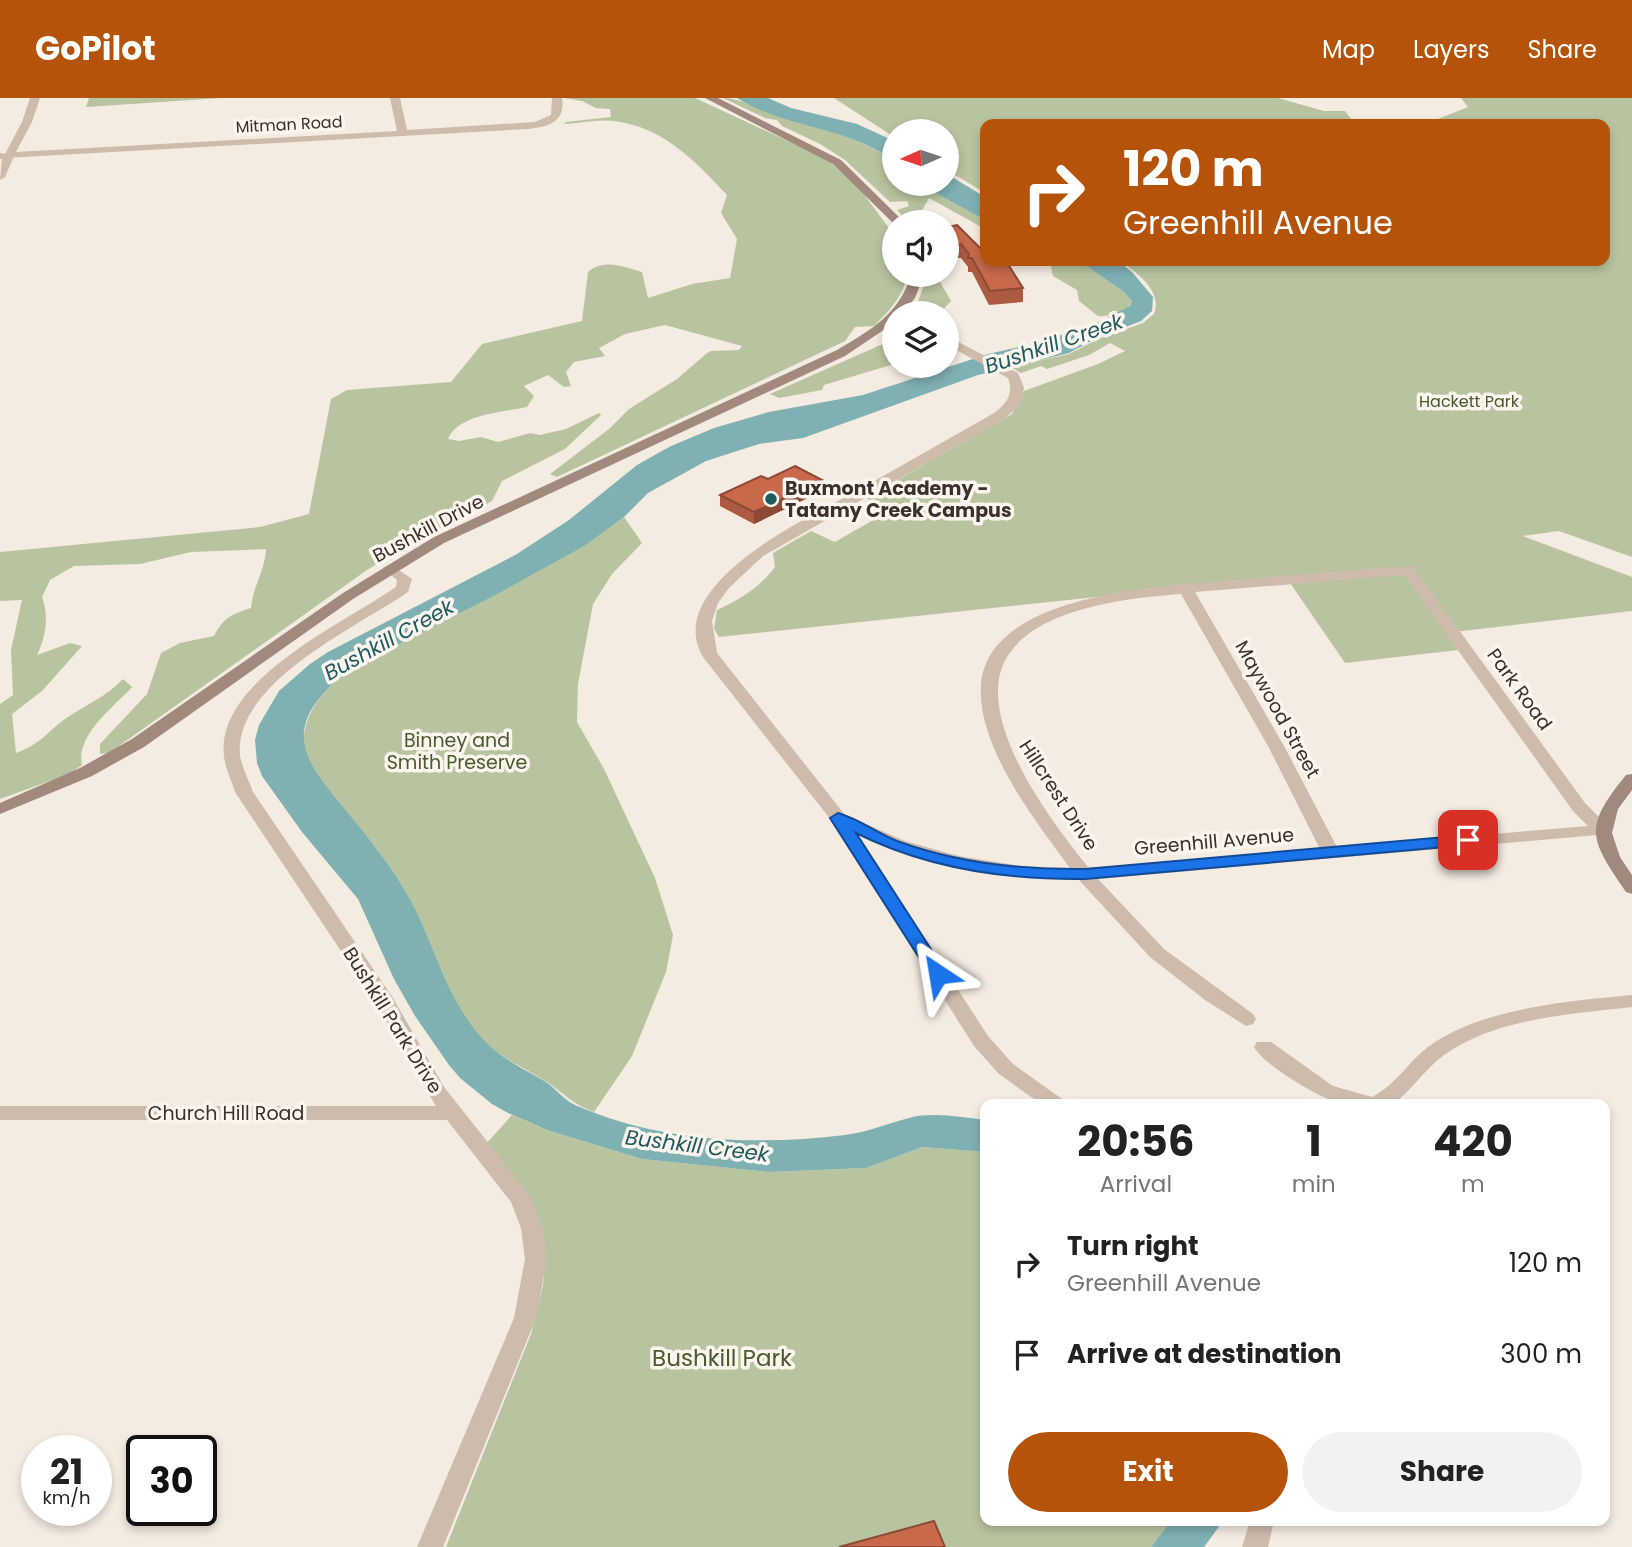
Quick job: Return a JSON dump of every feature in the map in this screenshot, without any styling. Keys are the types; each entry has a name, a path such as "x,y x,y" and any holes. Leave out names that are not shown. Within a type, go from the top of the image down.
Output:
{"main road":[{"path":"710,98 837,162 886,210"},
{"name":"Bushkill Drive","path":"0,809 86,772 138,743 390,568 475,522 834,356 882,327"},
{"path":"1629,881 1605,843 1602,830 1610,805 1632,779"}],"street":[{"path":"0,177 5,156 27,122 35,98"},
{"path":"396,98 403,133"},
{"name":"Mitman Road","path":"5,156 543,125 559,115 557,98"},
{"path":"959,347 1013,376 1018,394 1007,411 758,553 724,585 711,603 704,621 704,636 709,654 838,818 981,1041 1006,1069 1048,1099"},
{"name":"Bushkill Park Drive","path":"390,568 405,579 403,589 293,659 270,678 247,704 239,720 234,733 232,758 233,769 244,792 386,1003 436,1092 520,1199 532,1228 536,1259 524,1318 430,1547"},
{"name":"Hillcrest Drive","path":"1247,1019 1156,952 1085,874 1048,824 1014,771 990,712 989,686 995,661 1019,634 1076,607 1130,596 1186,589 1408,570"},
{"name":"Park Road","path":"1408,570 1579,807 1602,830"},
{"name":"Maywood Street","path":"1186,589 1276,746 1330,851"},
{"name":"Greenhill Avenue","path":"838,818 891,844 952,862 1008,872 1085,874 1330,851 1602,830"},
{"path":"1390,1099 1434,1052 1482,1027 1594,1004 1632,1001"},
{"path":"1264,1046 1308,1082 1333,1096 1347,1099"},
{"name":"Church Hill Road","path":"0,1113 452,1113"},
{"path":"1255,1547 1261,1526"}],"green space":[{"path":"89,98 221,98 86,107"},
{"path":"564,98 695,98 827,159 860,189 882,219 882,287 904,287 899,296 896,301 882,301 882,318 874,326 855,327 845,341 557,477 550,474 609,429 629,409 677,379 706,354 711,351 739,350 742,346 665,325 625,334 599,348 605,356 574,362 566,372 571,386 564,387 548,375 524,386 534,396 527,407 471,419 461,424 448,439 459,441 481,437 498,442 530,433 540,435 566,429 599,413 601,415 565,449 502,481 492,501 367,570 109,753 100,754 100,744 147,694 161,653 180,643 214,636 229,618 251,608 266,549 191,552 140,564 74,566 50,580 42,597 46,626 37,655 70,643 82,646 42,691 12,714 16,753 38,742 65,719 123,679 132,687 90,732 81,754 82,765 69,774 0,799 0,704 13,695 11,650 22,600 0,601 0,552 260,527 309,514 331,399 347,390 451,382 482,344 582,321 588,272 601,265 621,266 642,272 648,298 692,284 730,278 737,239 721,213 727,195 690,158 648,130 632,124 608,121 564,124 611,117 610,109 596,108 582,101"},
{"path":"723,98 740,101 785,119 833,132 879,151 882,153 882,195 845,160 820,144 782,126 777,120 765,118"},
{"path":"834,98 1278,98 1324,111 1345,111 1351,119 980,119 980,190 959,177 959,119 882,119 882,129"},
{"name":"Hackett Park","path":"1461,98 1632,98 1632,557 1559,531 1523,536 1632,577 1632,611 1446,633 1458,650 1345,663 1286,577 719,637 714,629 717,610 742,597 763,581 775,567 773,553 811,531 835,542 889,511 866,498 1012,414 1024,391 1098,364 1125,351 1110,343 1089,355 1047,369 1041,366 1021,373 1010,367 1069,354 1098,339 1143,323 1154,314 1156,306 1152,290 1127,266 1610,266 1610,119 1438,119 1468,107"},
{"path":"884,196 941,196 980,217 980,226 959,215 959,210 951,210 929,198 922,210 897,210 909,206 907,201 890,202"},
{"path":"1051,266 1086,266 1124,292 1132,301 1126,309 1113,315 1098,316 1079,301 1077,290 1053,276"},
{"path":"923,287 943,287 951,301 918,301"},
{"path":"882,344 882,368 824,385 822,390 779,398 770,394"},
{"name":"Binney and Smith Preserve","path":"624,517 642,543 612,574 593,604 578,684 577,722 604,769 655,878 673,935 666,972 632,1056 594,1112 577,1104 500,1054 483,1040 468,1022 446,983 420,921 399,881 313,771 304,747 304,735 317,702 351,668 419,630 558,560"},
{"name":"Bushkill Park","path":"512,1115 550,1131 642,1159 768,1172 866,1168 922,1147 980,1152 980,1526 1167,1526 1151,1547 446,1547 531,1334 543,1285 546,1257 486,1144"}],"water":[{"path":"737,98 768,98 791,108 857,124 882,135 882,154 857,141 756,108"},
{"path":"959,181 980,194 980,217 941,196 959,196"},
{"name":"Bushkill Creek","path":"1086,266 1124,266 1153,297 1152,311 1141,321 1093,340 1069,353 978,375 803,438 759,444 706,461 648,493 624,517 584,546 497,594 351,668 326,690 311,710 304,728 305,746 311,764 404,888 451,992 470,1023 495,1051 546,1082 571,1103 640,1127 673,1134 742,1140 845,1135 917,1116 960,1117 980,1119 980,1152 922,1147 866,1168 768,1172 642,1159 550,1131 508,1113 492,1104 460,1078 415,1016 394,979 358,899 302,832 262,776 257,763 255,740 259,725 279,691 328,652 517,554 569,520 637,465 671,446 714,428 769,412 863,395 915,378 959,378 959,364 1042,342 1101,321 1130,306 1132,301 1124,292"},
{"path":"1167,1526 1219,1526 1204,1547 1151,1547"}],"building":[{"path":"959,227 980,248 980,266 1009,266 1023,288 990,291 961,244"},
{"path":"795,466 822,480 754,512 720,495 761,476 768,479"},
{"path":"934,1521 945,1547 839,1547"}],"place":[{"name":"Buxmont Academy - Tatamy Creek Campus","path":"771,499"}],"route":[{"path":"938,974 838,818 891,844 919,853 1008,872 1041,874 1085,874 1468,840"}]}
